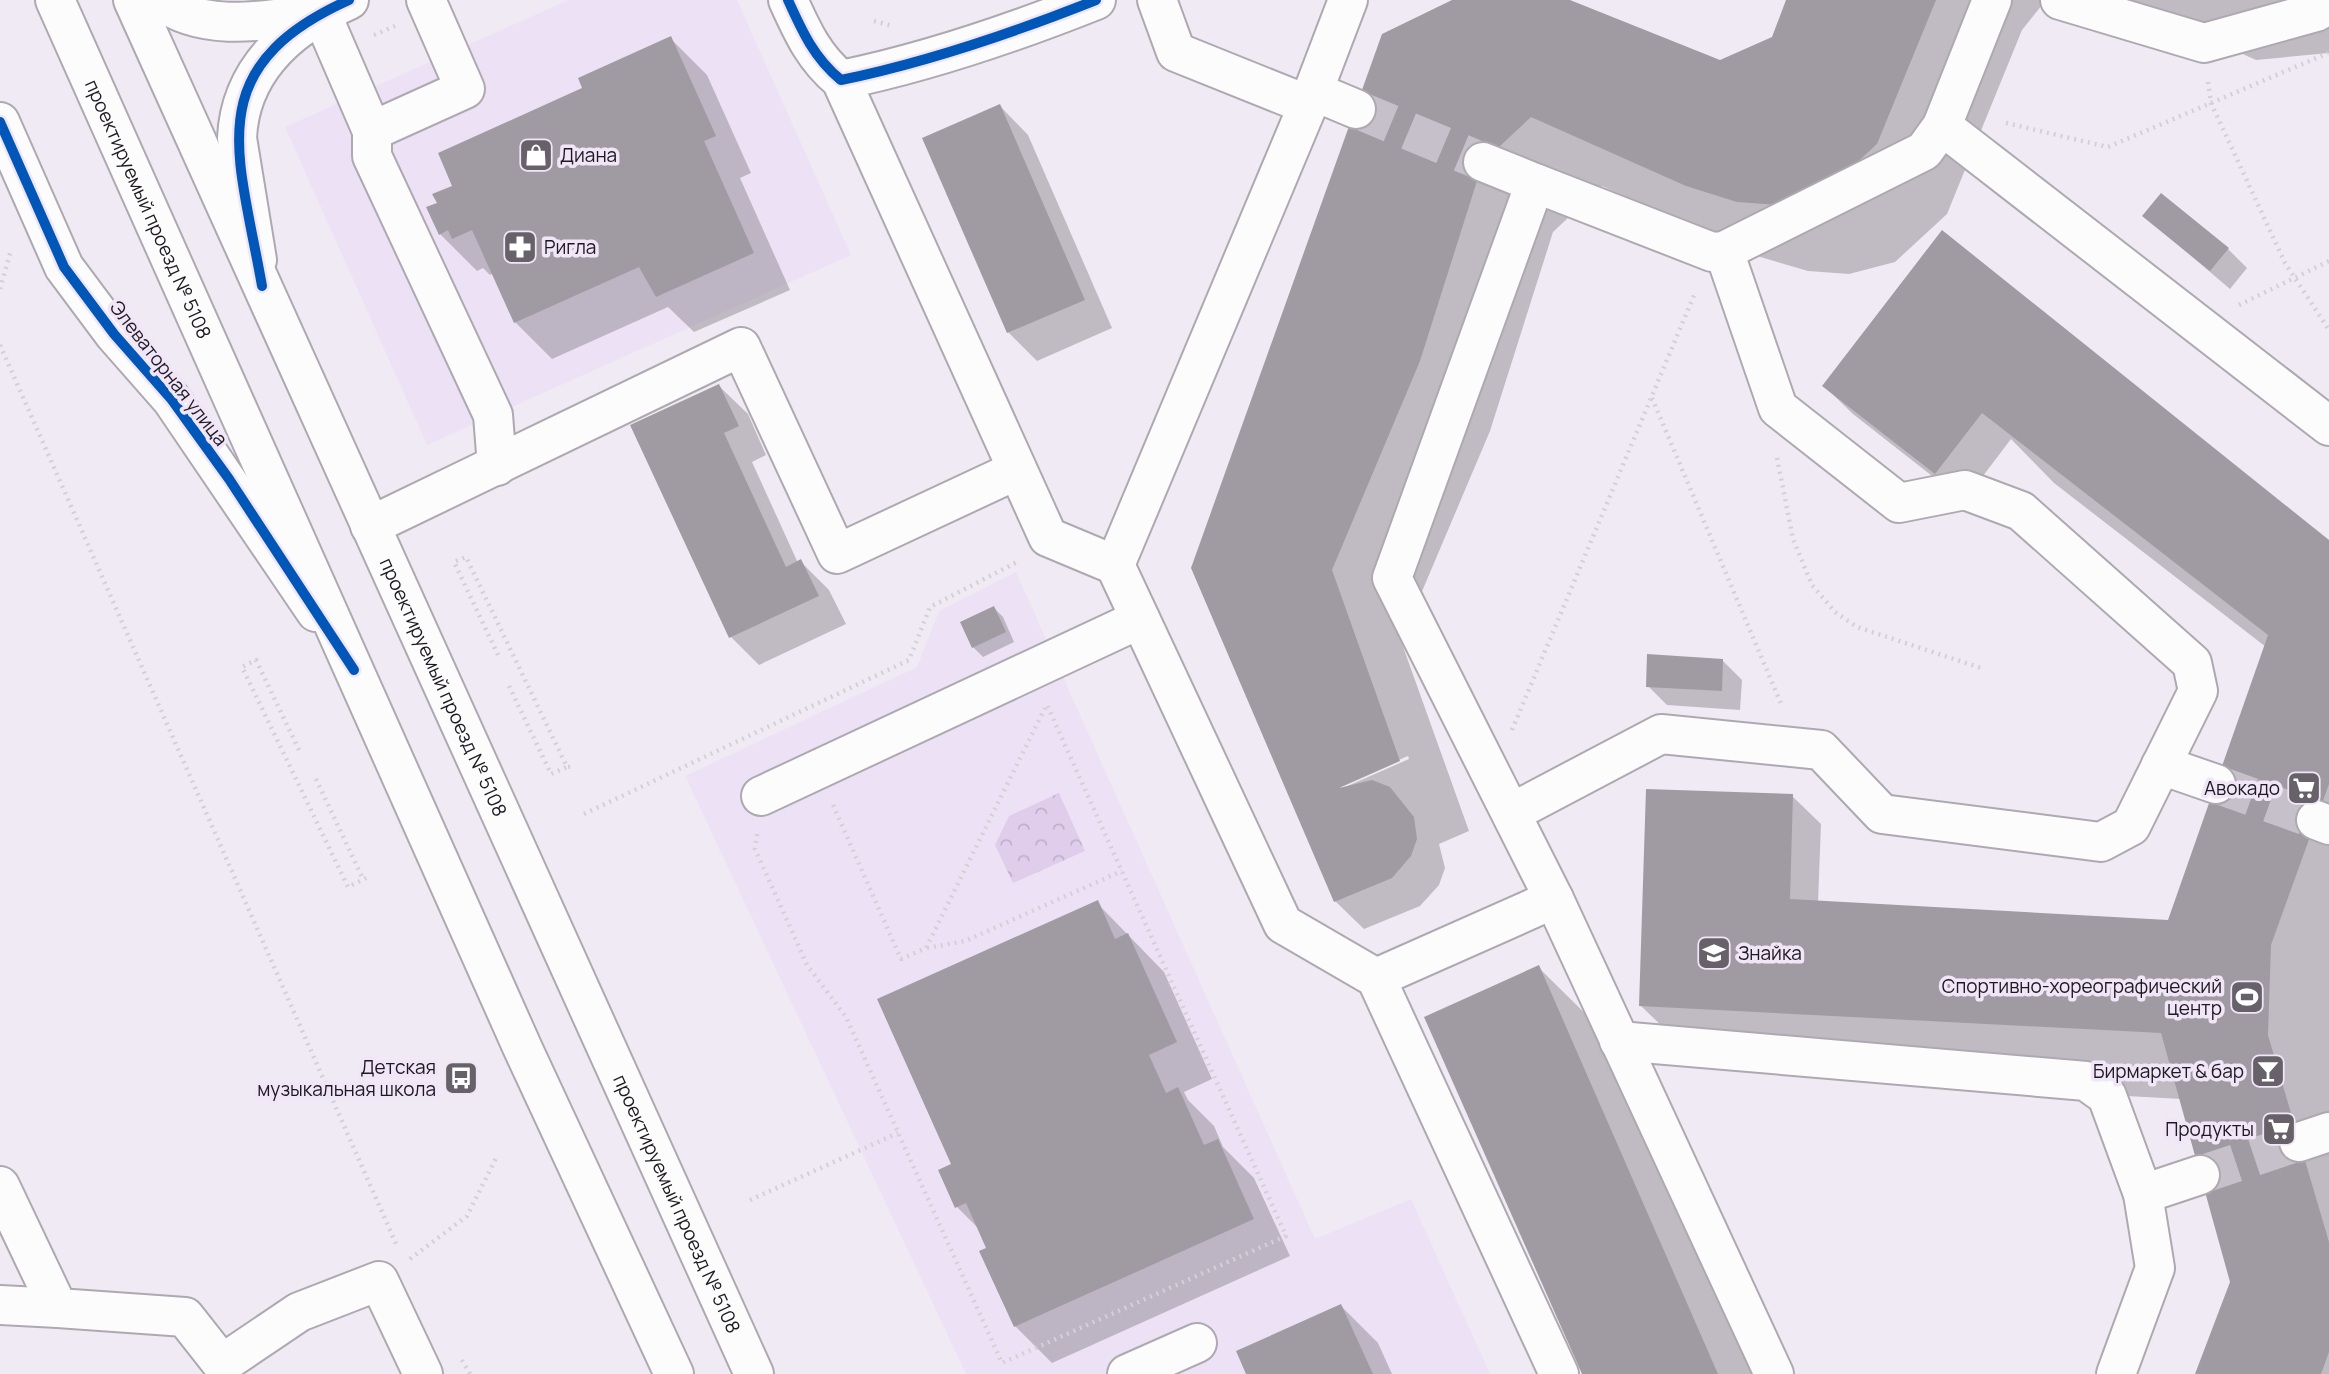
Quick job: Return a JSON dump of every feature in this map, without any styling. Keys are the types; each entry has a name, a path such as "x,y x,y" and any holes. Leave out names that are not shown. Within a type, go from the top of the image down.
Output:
{"main road":[{"name":"проектируемый проезд № 5108","path":"55,0 523,1049 674,1374"},
{"name":"проектируемый проезд № 5108","path":"132,0 754,1374"},
{"path":"160,0 177,11 209,21 284,18 335,6"},
{"path":"789,0 804,37 826,68 841,80 1048,537 1115,565 1283,924 1376,978 1559,1374"},
{"path":"1157,0 1176,52 1311,98 1356,109"},
{"path":"1115,565 1311,98 1348,0"},
{"path":"1483,162 1718,252 1924,151 1945,118 1992,0"},
{"path":"2060,0 2204,43 2316,12 2329,5"},
{"path":"841,80 888,70 998,37 1081,3"},
{"path":"372,131 465,89 428,5"},
{"path":"262,286 240,162 238,117 250,81 262,62 291,34 335,6"},
{"path":"335,6 337,51 372,131 372,156 494,415 497,466"},
{"path":"1945,118 2199,325 2329,426"},
{"name":"Элеваторная улица","path":"0,122 10,170 64,267 114,334 172,400 229,479 354,670"},
{"path":"1535,183 1392,578 1513,812 1773,1374"},
{"path":"1513,812 1661,734 1821,750 1882,814 2101,842 2131,826 2198,691 2192,663 2021,511 1965,490 1899,503 1778,408 1718,252"},
{"path":"370,526 741,347 837,554 1017,470"},
{"path":"761,796 1140,619"},
{"path":"2161,765 2216,784"},
{"path":"1376,978 1554,899"},
{"path":"1619,1041 2086,1081 2107,1096 2143,1194 2155,1268 2116,1374"},
{"path":"2143,1194 2200,1175"},
{"path":"0,1186 58,1308"},
{"path":"0,1305 185,1317 219,1369 299,1312 392,1272 423,1374"},
{"path":"1127,1374 1197,1343"}],"path":[{"path":"337,51 428,5"},
{"path":"2204,43 2211,103 2285,264 2329,330"},
{"path":"1945,118 2108,147 2329,52"},
{"path":"0,289 13,244"},
{"path":"1493,776 1651,397 1718,252"},
{"path":"2199,325 2329,261"},
{"path":"0,345 392,1272 467,1216 497,1156"},
{"path":"1651,397 1800,748"},
{"path":"1778,408 1776,450 1781,487 1793,539 1812,585 1835,612 1857,627 1984,669"},
{"path":"498,654 454,562 466,556 566,767"},
{"path":"584,814 909,660 930,607 1021,560"},
{"path":"299,750 256,660 242,667 348,887 370,876"},
{"path":"761,796 755,849 807,965 846,1017 1002,1363 1286,1236 1031,669"},
{"path":"509,686 551,774 575,766"},
{"path":"926,948 1047,704"},
{"path":"817,770 901,959 926,948 965,941 1122,871"},
{"path":"316,779 363,879"},
{"path":"750,1200 898,1133"},
{"path":"457,1352 470,1374"}],"shaded area":[{"path":"568,0 737,0 851,255 427,445 285,127"},
{"path":"1016,572 1315,1239 1411,1199 1490,1374 966,1374 685,776 917,667 939,611"}],"green space":[{"path":"1059,793 1085,851 1013,883 995,845 1009,816"}],"building":[{"path":"1452,0 1570,0 1720,60 1772,37 1786,0 1936,0 1877,144 1825,192 1778,205 1737,202 1686,186 1531,117 1483,162 1420,361 1332,570 1400,761 1339,788 1372,780 1390,787 1414,817 1417,839 1411,856 1392,878 1334,902 1191,568 1382,34"},
{"path":"671,36 716,136 704,141 754,253 656,297 639,267 514,323 472,230 452,239 448,230 439,235 426,207 437,203 432,194 452,186 438,153 582,88 578,78"},
{"path":"1000,104 1085,300 1007,333 922,138"},
{"path":"2161,193 2229,248 2210,271 2142,216"},
{"path":"1942,230 2329,540 2329,784 2271,945 2268,1035 2329,1242 2329,1352 2321,1374 2195,1374 2230,1282 2161,1033 1639,1006 1646,789 1793,794 1790,899 2168,920 2268,635 1982,413 1935,474 1822,386"},
{"path":"719,384 739,426 724,433 786,567 801,559 819,596 729,638 630,425"},
{"path":"994,606 1006,632 972,648 960,622"},
{"path":"1647,654 1723,659 1722,691 1646,687"},
{"path":"1098,900 1115,939 1128,933 1177,1042 1149,1055 1166,1093 1178,1087 1204,1145 1218,1139 1254,1219 1014,1327 979,1251 986,1248 966,1203 955,1208 938,1170 951,1164 877,999"},
{"path":"1539,965 1718,1374 1582,1374 1424,1017"},
{"path":"1341,1304 1373,1374 1246,1374 1236,1351"}],"tunnel":[{"path":"1356,109 1483,162"},
{"path":"2216,784 2316,820"},
{"path":"2200,1175 2299,1142"}],"cycle path":[{"path":"262,286 240,155 240,119 249,86 268,55 301,26 349,0"},
{"path":"788,0 816,53 841,80 970,46 1096,0"},
{"path":"0,122 64,267 114,334 172,400 229,479 354,670"}],"place":[{"name":"Диана","path":"536,155"},
{"name":"Ригла","path":"520,247"},
{"name":"Авокадо","path":"2304,788"},
{"name":"Знайка","path":"1714,953"},
{"name":"Спортивно-хореографический центр","path":"2247,997"},
{"name":"Бирмаркет & бар","path":"2268,1071"},
{"name":"Детская музыкальная школа","path":"461,1078"},
{"name":"Продукты","path":"2279,1129"}]}
